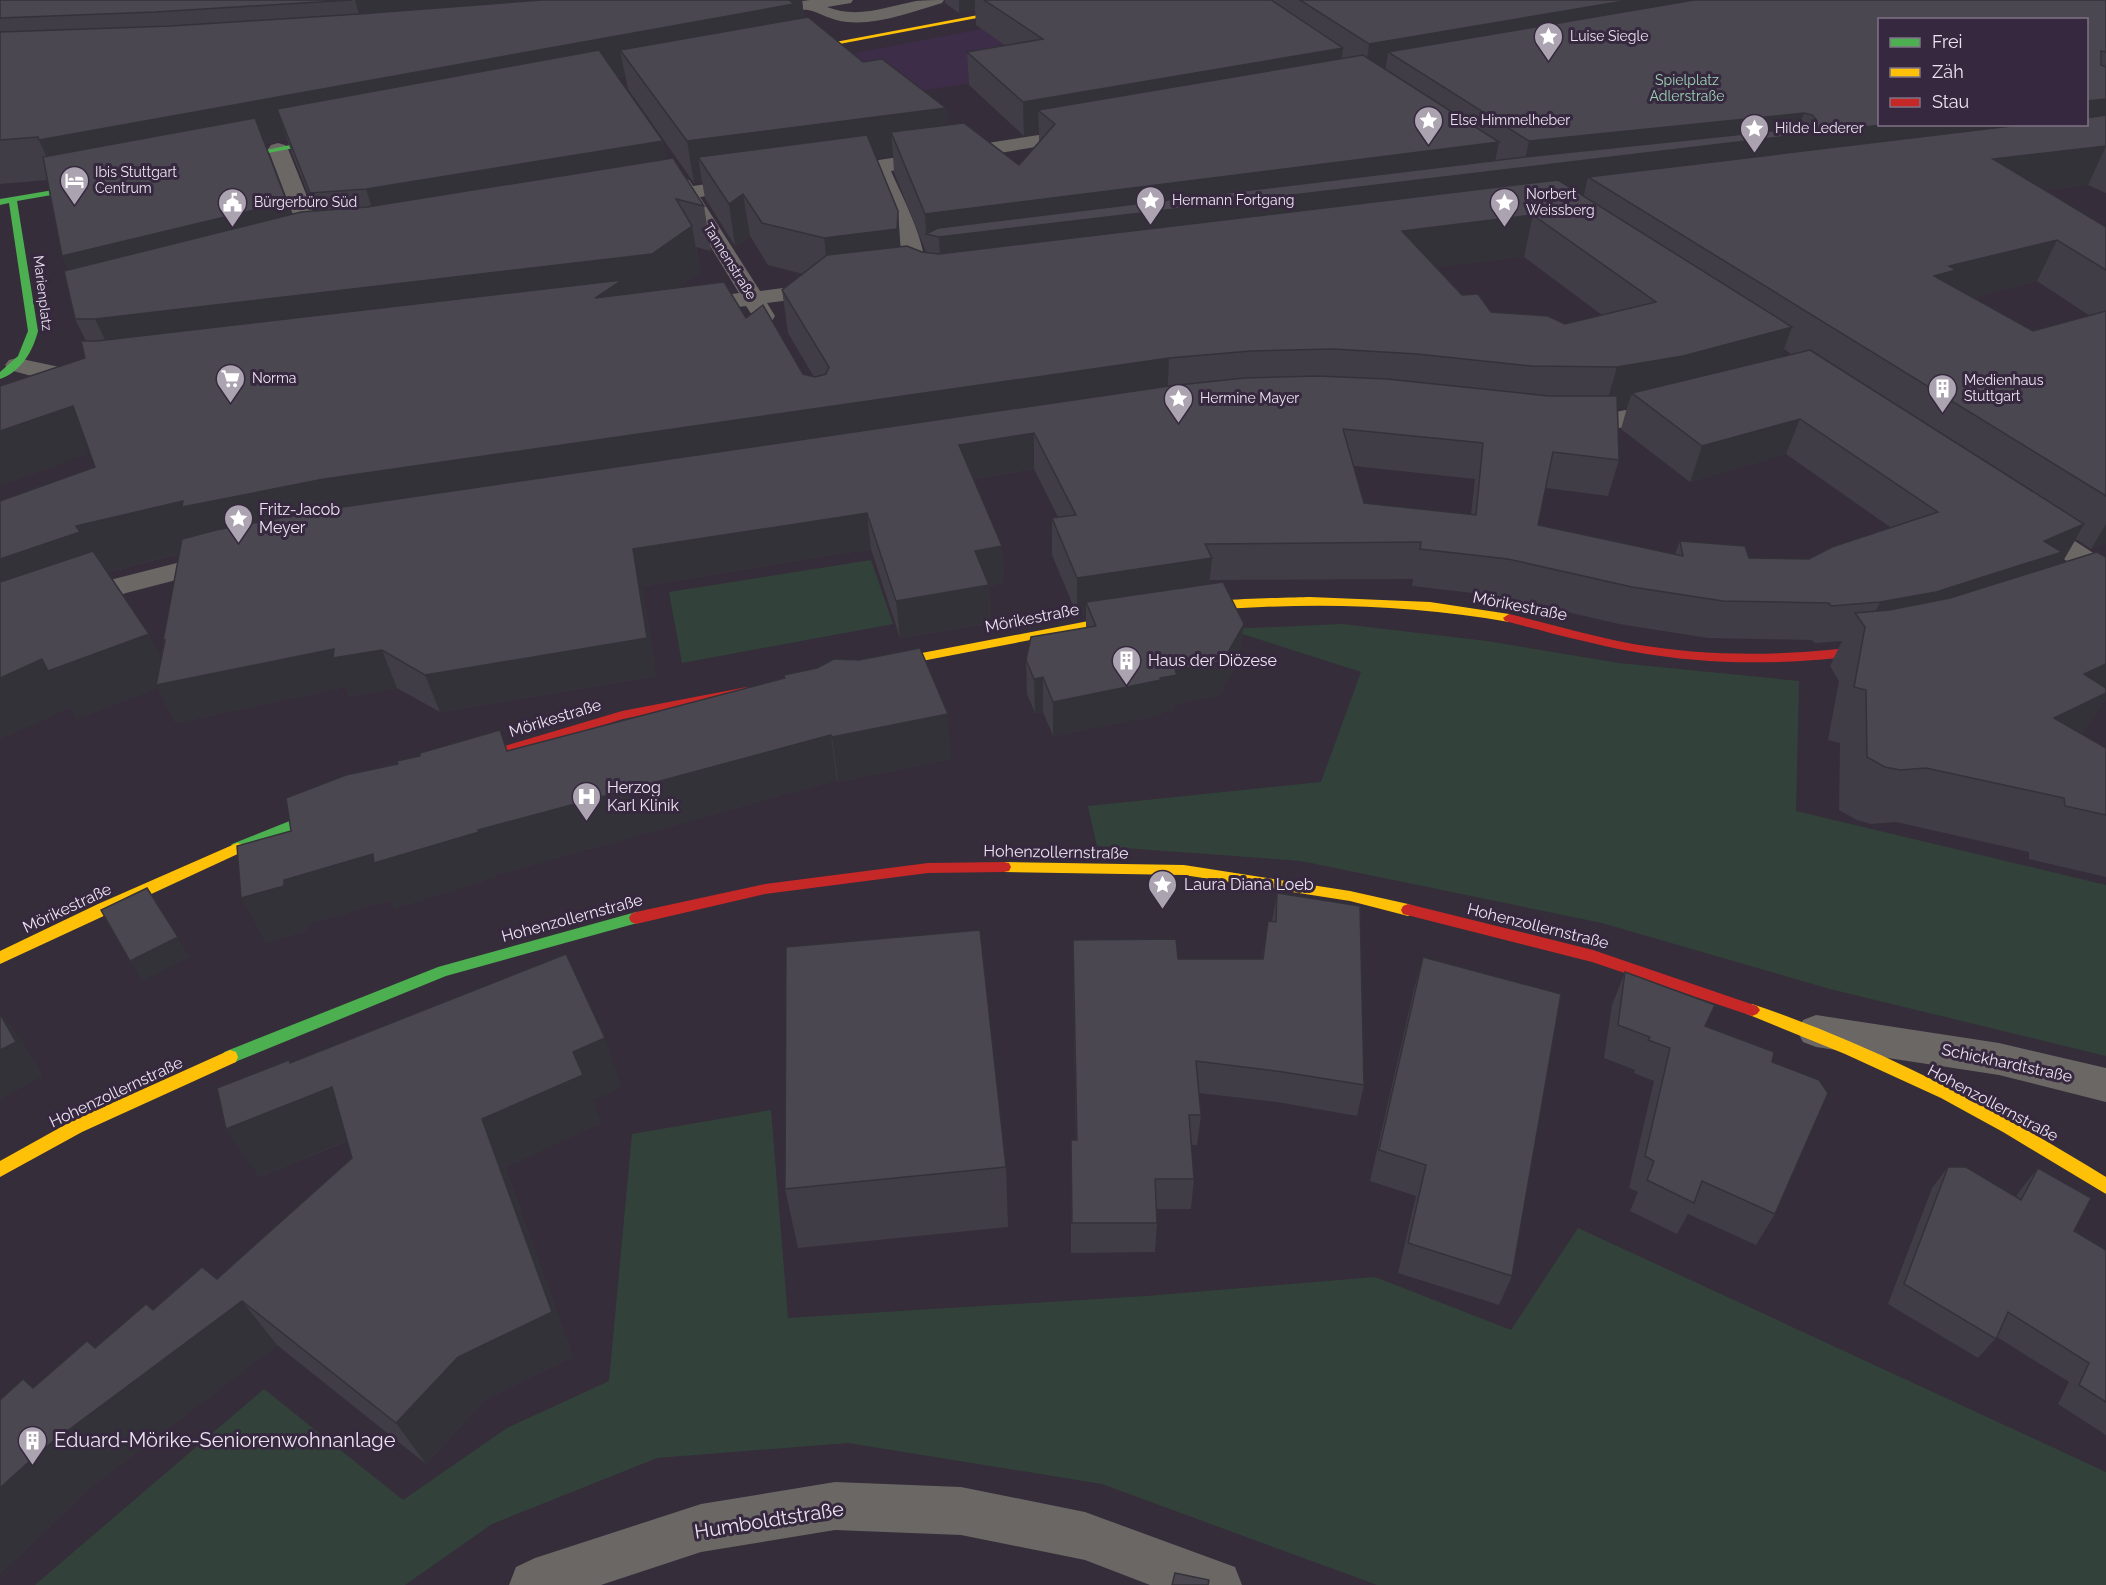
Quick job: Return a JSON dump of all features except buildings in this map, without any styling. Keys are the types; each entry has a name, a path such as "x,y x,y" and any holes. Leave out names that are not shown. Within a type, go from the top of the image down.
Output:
{"street":[{"path":"736,14 845,0"},
{"path":"810,5 826,14 859,17 886,14 936,0"},
{"path":"995,0 1015,10"},
{"path":"787,52 1069,0"},
{"path":"812,176 1106,130"},
{"path":"209,163 347,136"},
{"path":"278,149 316,251"},
{"path":"880,167 923,282"},
{"name":"Tannenstraße","path":"671,168 754,298 776,337"},
{"path":"6,201 113,182"},
{"path":"629,202 767,182"},
{"name":"Marienplatz","path":"6,201 33,331 31,347 9,370"},
{"path":"923,282 919,267 936,261"},
{"path":"890,282 923,282"},
{"path":"672,309 844,287"},
{"path":"9,370 69,376 113,376"},
{"path":"1550,422 1604,422 1690,403"},
{"path":"2017,516 2102,580"},
{"path":"0,627 116,587 243,555"},
{"name":"Mörikestraße","path":"1173,610 1316,600 1402,603 1498,616 1635,648 1705,656 1790,658 1892,646"},
{"name":"Mörikestraße","path":"870,667 1140,615"},
{"name":"Mörikestraße","path":"454,766 622,715 757,689"},
{"name":"Mörikestraße","path":"0,958 104,908 260,838 345,804"},
{"name":"Hohenzollernstraße","path":"0,1170 76,1127 264,1042 443,971 614,923 765,889 928,868 1184,870 1350,896 1593,956 1698,990 1800,1028 1904,1074 2007,1126 2106,1186"},
{"name":"Schickhardtstraße","path":"1800,1028 2000,1059 2106,1085"},
{"name":"Humboldtstraße","path":"534,1585 553,1576 701,1528 835,1506 961,1511 1085,1536 1217,1585"}],"shaded area":[{"path":"981,29 1065,68 869,99 819,60"}],"green space":[{"path":"871,560 893,624 682,663 669,592"},
{"path":"1342,624 1487,641 1619,663 1799,681 1796,811 2106,885 2106,1056 1830,989 1602,923 1301,861 1097,846 1088,806 1321,782 1361,672 1227,629"},
{"path":"771,1110 788,1318 1146,1296 1375,1277 1511,1330 1578,1228 2106,1472 2106,1585 1377,1585 1102,1484 848,1443 657,1458 492,1524 405,1585 35,1585 264,1389 403,1500 507,1428 609,1381 632,1134"}],"traffic: fast":[{"path":"222,160 333,138"},
{"path":"0,202 95,185"},
{"path":"0,376 22,357 33,331 13,201"},
{"path":"237,848 332,809"},
{"path":"230,1057 443,971 636,918"}],"traffic: slow":[{"path":"797,50 1069,0"},
{"path":"1190,608 1270,602 1350,601 1430,606 1509,618"},
{"path":"880,665 1130,617"},
{"path":"0,958 103,908 237,848"},
{"path":"1004,867 1184,870 1350,896 1408,910"},
{"path":"1752,1010 1915,1078 2009,1127 2106,1186"},
{"path":"0,1170 76,1127 230,1057"}],"traffic: jam":[{"path":"1509,618 1618,645 1695,656 1787,658 1879,648"},
{"path":"463,763 622,715 747,691"},
{"path":"636,918 765,889 928,868 1004,867"},
{"path":"1408,910 1593,956 1752,1010"}],"place":[{"name":"Luise Siegle","path":"1549,62"},
{"name":"Else Himmelheber","path":"1429,146"},
{"name":"Hilde Lederer","path":"1754,154"},
{"name":"Ibis Stuttgart Centrum","path":"74,206"},
{"name":"Hermann Fortgang","path":"1151,226"},
{"name":"Bürgerbüro Süd","path":"233,228"},
{"name":"Norbert Weissberg","path":"1505,228"},
{"name":"Norma","path":"231,404"},
{"name":"Medienhaus Stuttgart","path":"1943,414"},
{"name":"Hermine Mayer","path":"1179,424"},
{"name":"Fritz-Jacob Meyer","path":"238,544"},
{"name":"Haus der Diözese","path":"1127,686"},
{"name":"Herzog Karl Klinik","path":"586,822"},
{"name":"Laura Diana Loeb","path":"1163,910"},
{"name":"Eduard-Mörike-Seniorenwohnanlage","path":"33,1466"}],"park label":[{"name":"Spielplatz Adlerstraße","path":"1687,88"}]}
